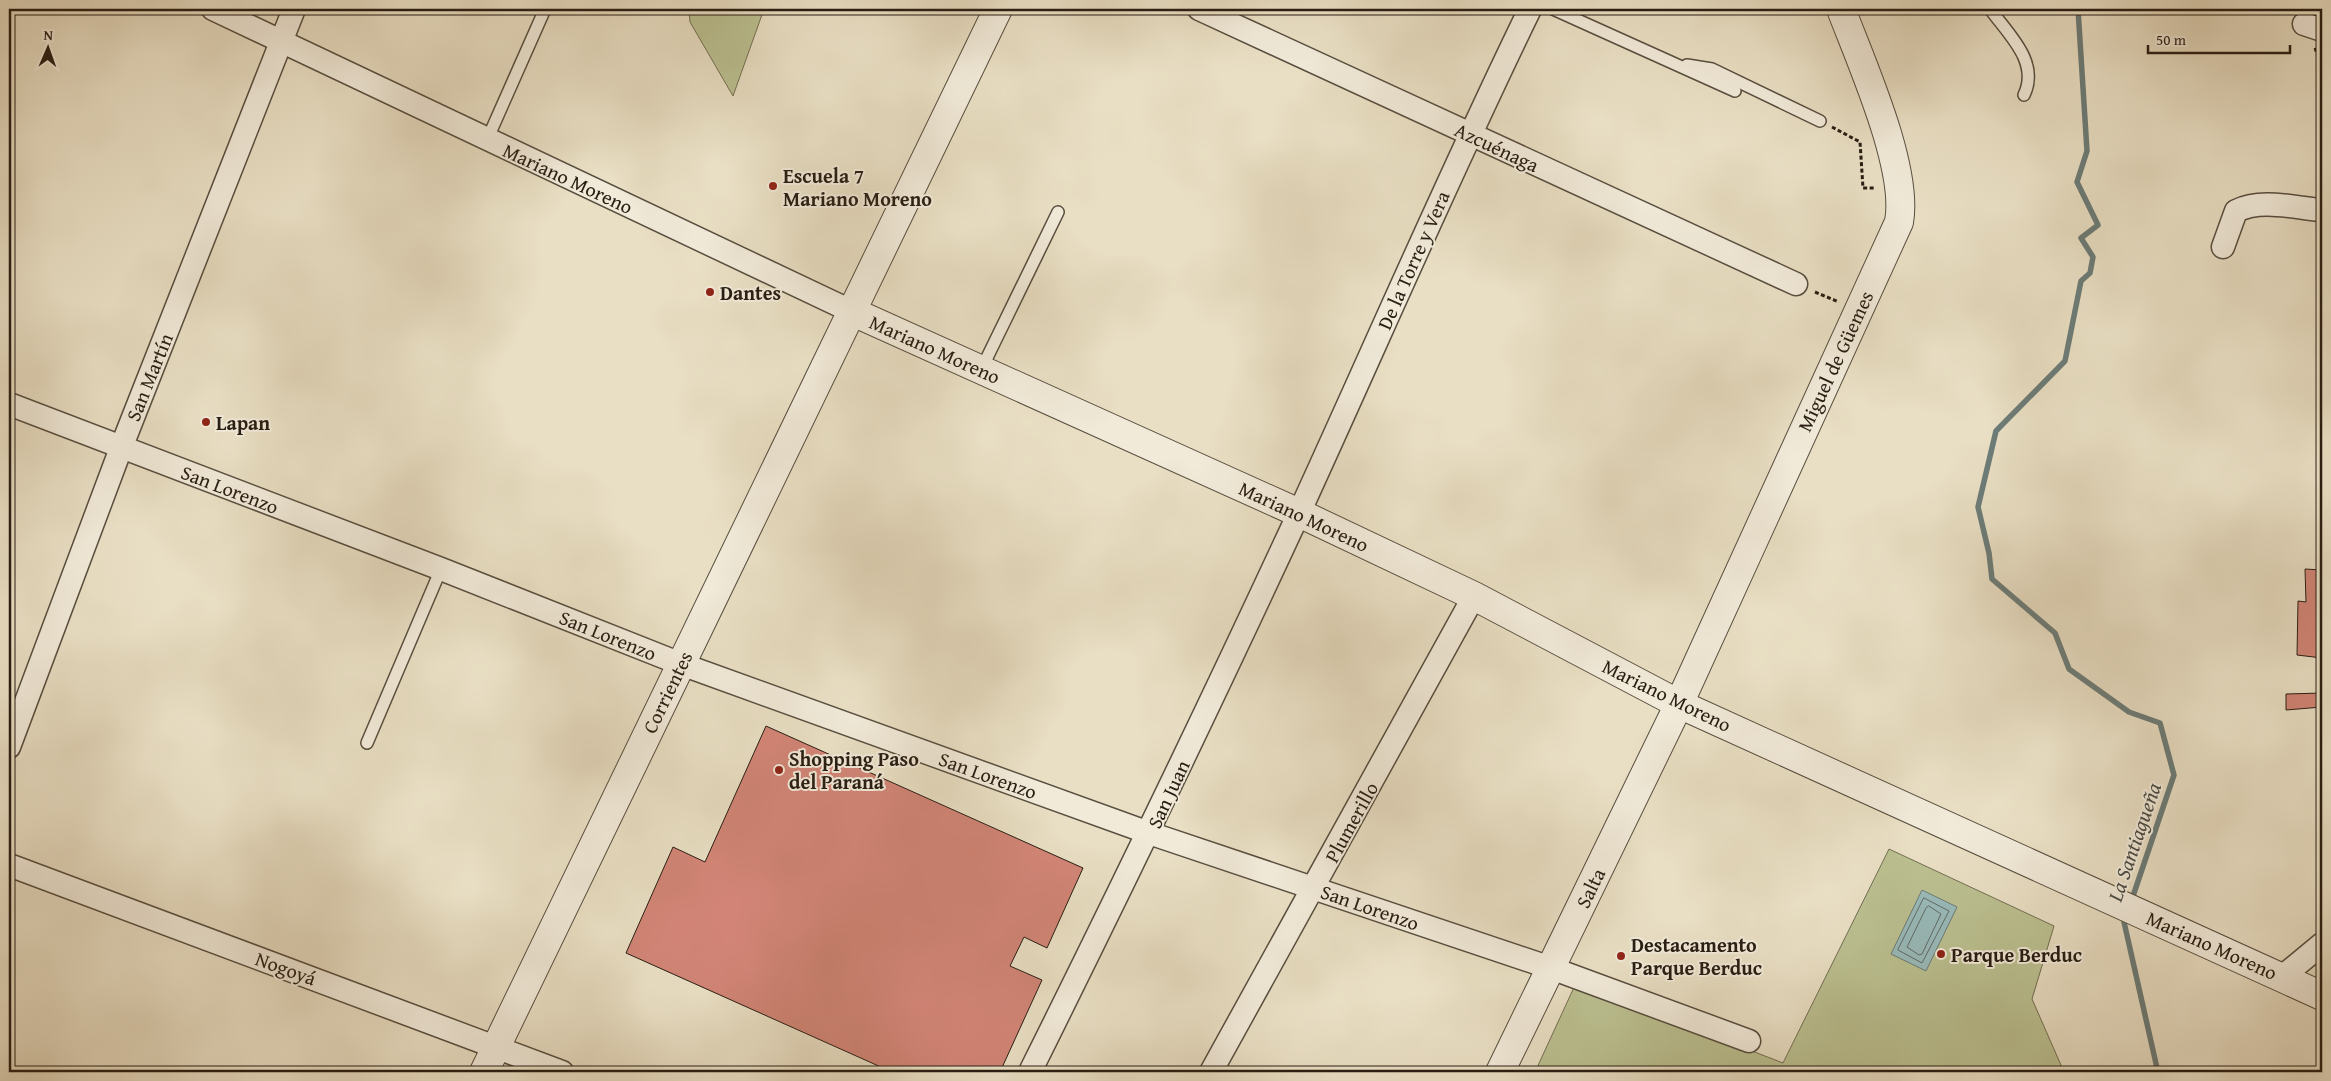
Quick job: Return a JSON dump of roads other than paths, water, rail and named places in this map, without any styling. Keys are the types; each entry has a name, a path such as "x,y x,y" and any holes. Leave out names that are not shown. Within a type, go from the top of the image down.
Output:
{"street":[{"name":"Mariano Moreno","path":"213,9 853,312 1299,512 1474,596 1679,704 2322,996"},
{"name":"San Martín","path":"9,747 121,448 294,9"},
{"name":"Corrientes","path":"484,1072 998,9"},
{"name":"Azcuénaga","path":"1199,9 1796,284"},
{"name":"De la Torre y Vera","path":"1299,512 1469,134 1530,9"},
{"name":"Miguel de Güemes","path":"1679,704 1899,222 1902,207 1900,187 1888,137 1841,9"},
{"path":"2223,247 2236,211 2247,205 2322,210"},
{"name":"San Lorenzo","path":"9,404 441,569 681,664 1149,833 1551,968 1748,1042"},
{"name":"San Juan","path":"1030,1072 1149,833 1299,512"},
{"name":"Plumerillo","path":"1211,1072 1314,889 1474,596"},
{"name":"Salta","path":"1500,1072 1679,704"},
{"name":"Nogoyá","path":"9,865 562,1072"},
{"path":"2275,974 2322,944"}],"lane":[{"path":"487,140 545,9"},
{"path":"1552,9 1735,91"},
{"path":"1990,9 2025,57 2029,70 2029,84 2024,95"},
{"path":"1672,62 1712,69 1820,121"},
{"path":"981,370 1058,212"},
{"path":"367,743 441,569"}],"water":[{"path":"1922,890 1957,907 1926,971 1891,954"}],"waterway":[{"name":"La Santiagueña","path":"2078,9 2087,151 2077,182 2098,225 2081,238 2093,257 2090,273 2081,281 2065,361 1996,431 1978,507 1989,553 1992,579 2055,633 2069,669 2129,712 2160,723 2174,775 2131,902"},
{"name":"La Santiagueña","path":"2126,916 2124,922 2157,1068 2162,1072"}],"place":[{"name":"Escuela 7 Mariano Moreno","path":"773,186"},
{"name":"Dantes","path":"710,292"},
{"name":"Lapan","path":"206,422"},
{"name":"Shopping Paso del Paraná","path":"779,770"},
{"name":"Parque Berduc","path":"1941,954"},
{"name":"Destacamento Parque Berduc","path":"1621,956"}]}
